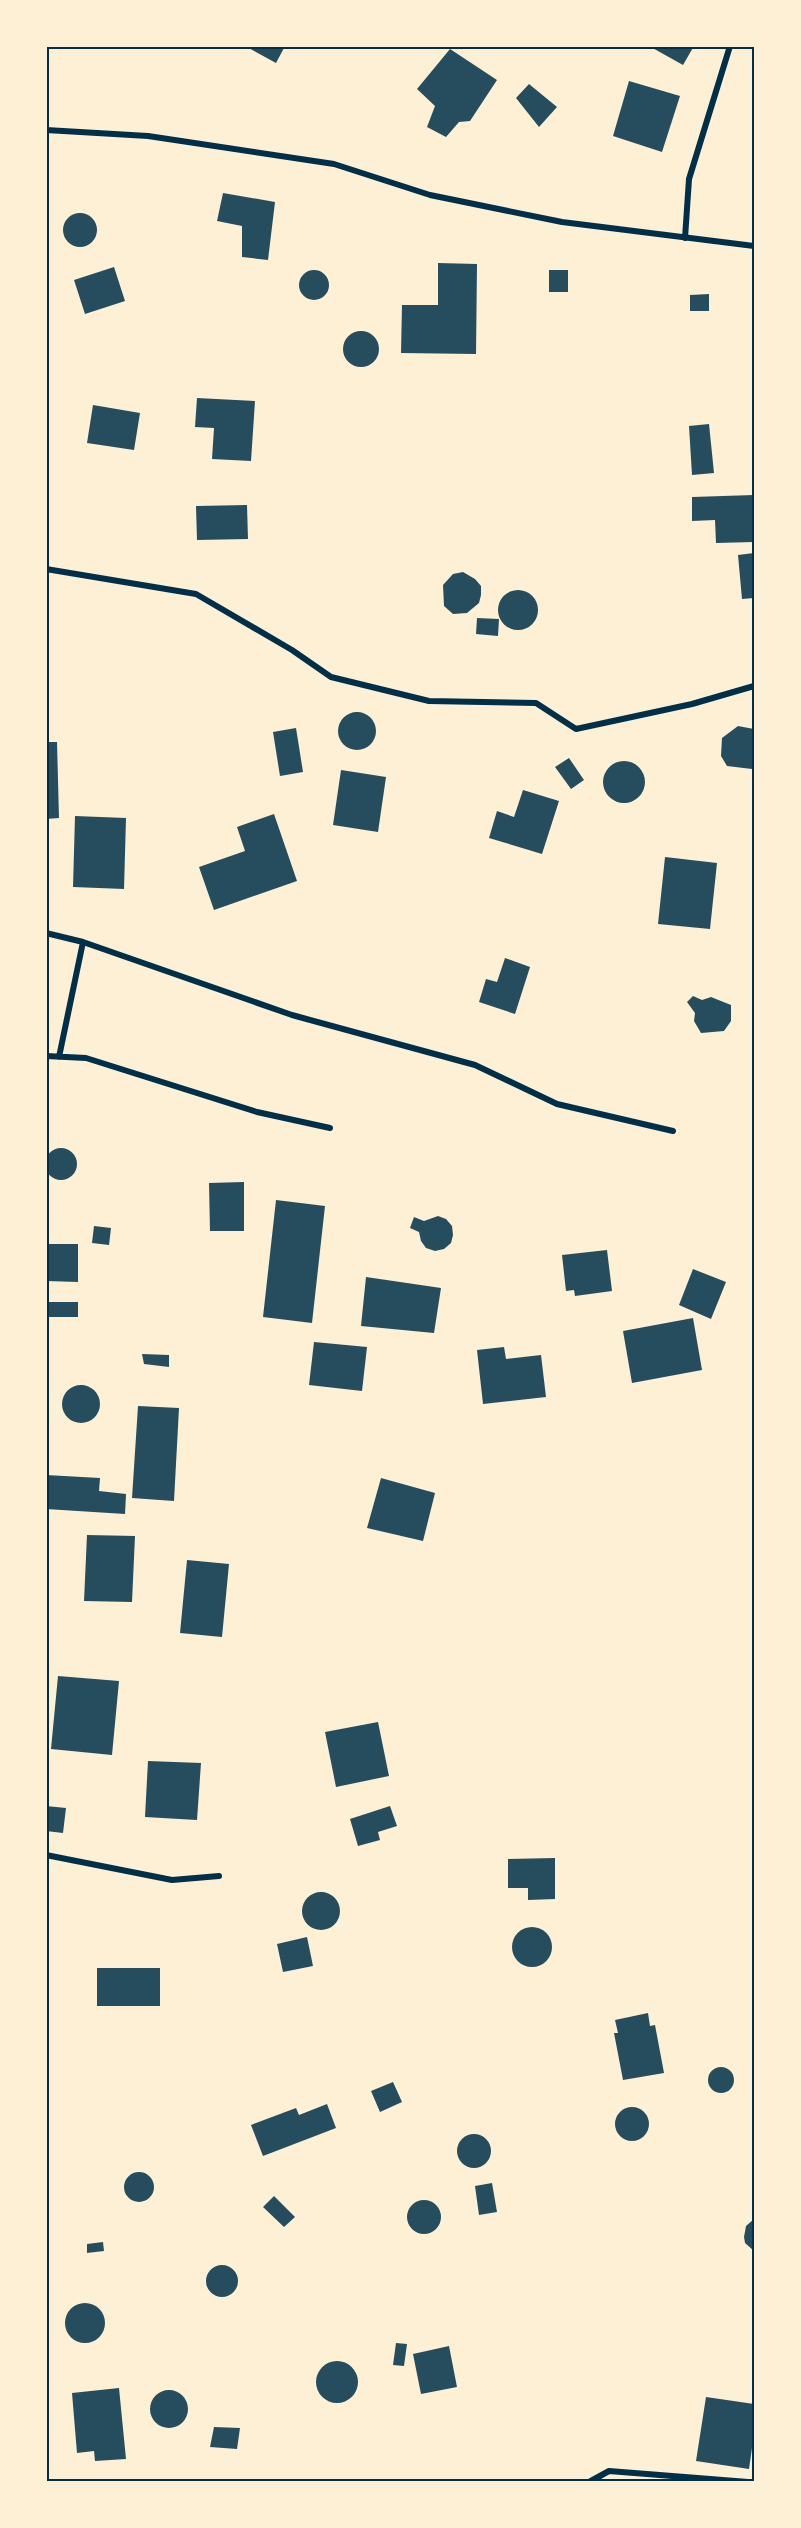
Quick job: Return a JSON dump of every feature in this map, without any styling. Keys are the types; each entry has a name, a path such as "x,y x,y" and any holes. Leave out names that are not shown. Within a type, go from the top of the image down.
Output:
{"street":[{"path":"685,238 689,179 730,46"},
{"path":"46,130 148,136 334,164 430,195 562,222 754,246"},
{"path":"46,568 196,594 292,650 331,678 429,700 536,703 576,729 692,704 754,686"},
{"path":"46,933 83,942 292,1015 475,1065 557,1104 673,1131"},
{"path":"59,1057 83,942"},
{"path":"46,1056 86,1058 257,1112 330,1128"},
{"path":"46,1856 172,1880 219,1876"},
{"path":"589,2481 609,2471 748,2481"}],"building":[{"path":"245,46 285,46 276,63"},
{"path":"649,46 694,46 683,65"},
{"path":"450,49 497,80 470,121 459,122 446,137 427,127 435,106 417,89"},
{"path":"629,81 680,96 662,152 613,136"},
{"path":"529,84 557,107 539,127 516,98"},
{"path":"223,193 275,202 268,260 242,257 242,226 217,221"},
{"path":"80,213 92,218 97,230 92,242 80,247 68,242 63,230 68,218"},
{"path":"438,263 477,264 476,354 401,353 402,305 438,305"},
{"path":"114,267 125,301 85,314 74,280"},
{"path":"314,270 325,274 329,285 325,296 314,300 303,296 299,285 303,274"},
{"path":"549,270 568,270 568,292 549,292"},
{"path":"709,294 709,311 690,311 690,295"},
{"path":"361,331 374,336 379,349 374,362 361,367 348,362 343,349 348,336"},
{"path":"197,398 255,401 251,461 212,459 214,428 195,427"},
{"path":"93,405 140,413 134,450 87,443"},
{"path":"709,424 714,473 692,475 689,426"},
{"path":"754,495 754,542 716,543 715,520 692,521 692,497"},
{"path":"247,505 248,539 197,540 196,506"},
{"path":"754,553 754,598 742,599 738,555"},
{"path":"463,572 475,579 481,586 481,595 479,603 467,613 453,614 444,606 443,585 453,574"},
{"path":"518,590 526,591 532,596 537,602 537,618 532,624 526,629 518,630 510,629 504,624 499,618 498,610 499,602 504,596 510,591"},
{"path":"477,618 499,619 498,636 476,634"},
{"path":"357,712 370,718 376,731 370,744 357,750 344,744 338,731 344,718"},
{"path":"738,726 754,729 754,767 752,769 727,766 721,756 722,738"},
{"path":"296,728 303,772 280,776 273,732"},
{"path":"46,742 57,742 59,818 46,819"},
{"path":"569,758 584,780 571,789 555,767"},
{"path":"624,761 639,767 645,782 639,797 624,803 609,797 603,782 609,767"},
{"path":"341,770 386,777 378,832 333,825"},
{"path":"523,790 559,801 542,854 489,838 497,811 514,817"},
{"path":"274,814 297,881 214,910 199,867 245,851 237,827"},
{"path":"75,816 126,818 124,889 73,887"},
{"path":"665,857 717,863 710,929 658,924"},
{"path":"505,958 530,967 515,1014 479,1002 486,979 497,982"},
{"path":"693,996 702,1000 711,997 731,1005 731,1021 724,1031 701,1033 694,1021 695,1013 687,1002"},
{"path":"61,1148 73,1152 77,1164 73,1176 61,1180 49,1176 45,1164 49,1152"},
{"path":"244,1182 244,1231 210,1231 209,1183"},
{"path":"276,1200 325,1206 312,1323 263,1317"},
{"path":"438,1216 446,1219 452,1226 453,1235 451,1243 444,1249 435,1251 426,1248 419,1232 410,1228 414,1217 424,1221"},
{"path":"94,1226 111,1228 109,1245 92,1243"},
{"path":"46,1244 78,1244 78,1282 46,1281"},
{"path":"607,1250 612,1291 575,1296 574,1290 566,1291 562,1255"},
{"path":"693,1269 726,1282 711,1319 679,1305"},
{"path":"366,1277 441,1288 434,1333 361,1326"},
{"path":"48,1302 78,1302 78,1317 48,1317"},
{"path":"693,1318 702,1370 632,1383 623,1331"},
{"path":"314,1342 367,1347 362,1391 309,1385"},
{"path":"504,1347 506,1359 541,1355 546,1397 483,1404 477,1350"},
{"path":"142,1354 169,1355 169,1367 144,1364"},
{"path":"81,1385 95,1390 100,1404 95,1418 81,1423 67,1418 62,1404 67,1390"},
{"path":"138,1406 179,1408 174,1501 132,1498"},
{"path":"46,1475 100,1478 99,1491 126,1494 125,1514 46,1509"},
{"path":"381,1478 435,1493 423,1541 367,1528"},
{"path":"87,1535 135,1536 132,1602 84,1601"},
{"path":"187,1560 229,1564 222,1637 180,1633"},
{"path":"58,1676 119,1681 112,1755 51,1749"},
{"path":"378,1722 389,1776 336,1787 325,1732"},
{"path":"148,1761 201,1763 197,1820 145,1817"},
{"path":"46,1806 66,1808 63,1833 46,1831"},
{"path":"390,1806 397,1826 378,1832 380,1840 358,1846 350,1819"},
{"path":"555,1858 555,1899 528,1900 528,1888 508,1888 508,1859"},
{"path":"321,1892 334,1898 340,1911 334,1924 321,1930 308,1924 302,1911 308,1898"},
{"path":"532,1927 546,1933 552,1947 546,1961 532,1967 518,1961 512,1947 518,1933"},
{"path":"307,1937 313,1966 283,1972 277,1944"},
{"path":"97,1968 160,1968 160,2006 97,2006"},
{"path":"648,2013 650,2026 655,2025 664,2073 623,2080 614,2033 618,2033 615,2020"},
{"path":"721,2067 730,2071 734,2080 730,2089 721,2093 712,2089 708,2080 712,2071"},
{"path":"393,2082 402,2102 380,2112 371,2091"},
{"path":"327,2104 336,2128 263,2156 251,2125 296,2108 299,2115"},
{"path":"632,2107 644,2112 649,2124 644,2136 632,2141 620,2136 615,2124 620,2112"},
{"path":"474,2134 486,2139 491,2151 486,2163 474,2168 462,2163 457,2151 462,2139"},
{"path":"139,2172 150,2176 154,2187 150,2198 139,2202 128,2198 124,2187 128,2176"},
{"path":"492,2183 497,2212 479,2215 475,2186"},
{"path":"274,2196 295,2217 284,2227 263,2207"},
{"path":"424,2200 436,2205 441,2217 436,2229 424,2234 412,2229 407,2217 412,2205"},
{"path":"754,2219 754,2251 745,2243 744,2237 746,2226"},
{"path":"103,2242 104,2251 87,2253 87,2244"},
{"path":"222,2265 233,2270 238,2281 233,2292 222,2297 211,2292 206,2281 211,2270"},
{"path":"85,2303 99,2309 105,2323 99,2337 85,2343 71,2337 65,2323 71,2309"},
{"path":"396,2343 407,2344 404,2366 393,2365"},
{"path":"449,2346 457,2387 421,2394 413,2354"},
{"path":"337,2361 351,2368 358,2382 351,2396 337,2403 323,2396 316,2382 323,2368"},
{"path":"119,2388 126,2459 95,2461 94,2451 77,2453 72,2393"},
{"path":"169,2390 182,2396 188,2409 182,2422 169,2428 156,2422 150,2409 156,2396"},
{"path":"706,2397 754,2404 754,2434 749,2469 696,2461"},
{"path":"214,2427 240,2428 237,2449 210,2447"}]}
